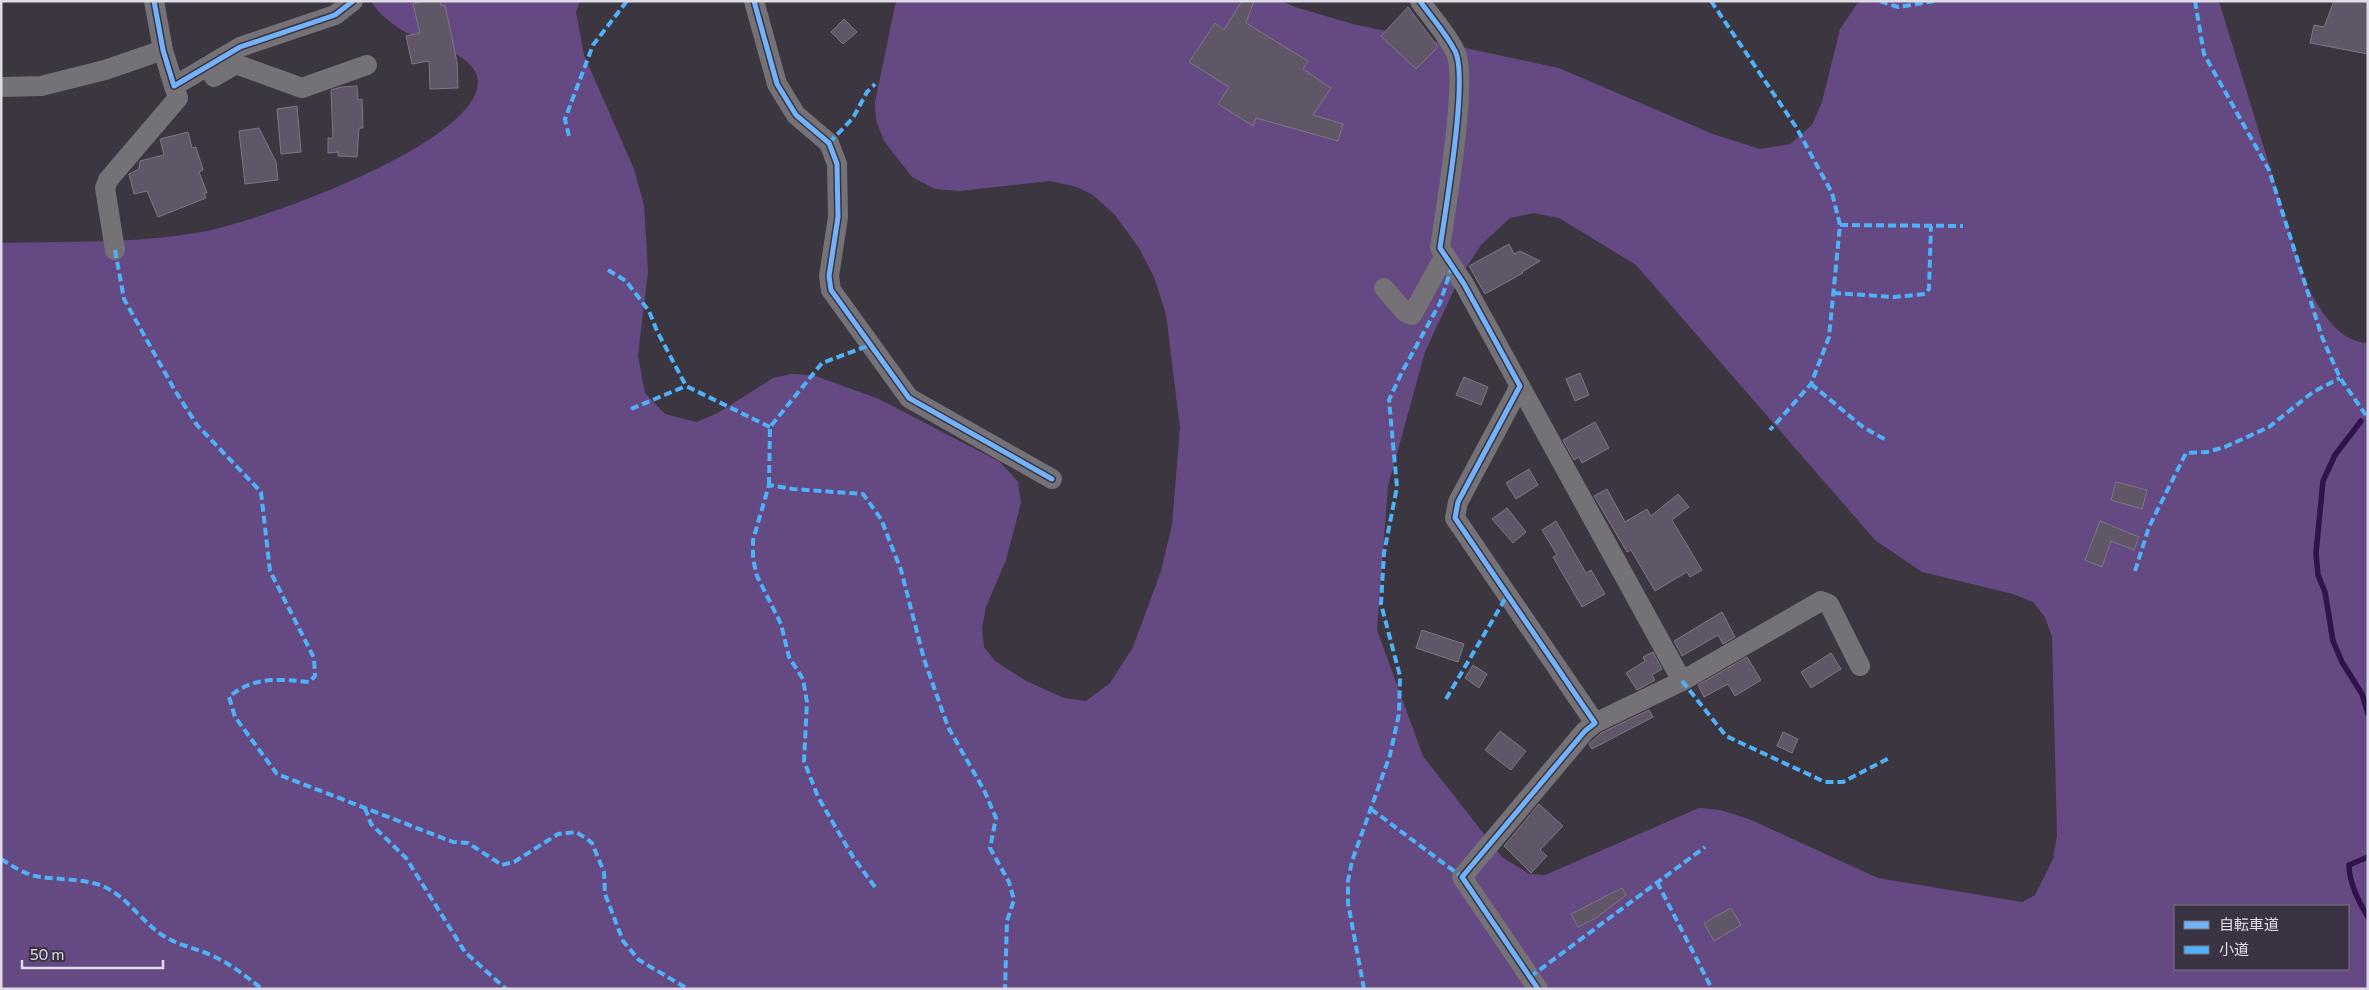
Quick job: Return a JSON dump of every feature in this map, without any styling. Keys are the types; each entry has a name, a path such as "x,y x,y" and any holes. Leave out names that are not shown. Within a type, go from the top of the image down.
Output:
{"street":[{"path":"154,1 163,50 176,92"},
{"path":"115,250 105,188 108,180 176,92 240,47 335,15 353,1"},
{"path":"754,1 777,84 796,115 829,143 837,164 838,217 829,276 831,290 909,398 1052,479"},
{"path":"1420,1 1456,52 1460,75 1458,115 1440,248 1464,284 1682,681"},
{"path":"1,87 41,86 105,70 163,50"},
{"path":"176,92 236,64 302,88 366,65"},
{"path":"1384,288 1405,312 1412,315 1445,256"},
{"path":"1520,386 1458,502 1454,518 1595,723"},
{"path":"1538,989 1462,877 1585,731 1595,723 1682,681 1821,601 1829,604 1860,666"}],"shaded area":[{"path":"371,1 580,1 576,12 584,55 634,169 644,205 648,271 638,356 645,393 665,414 696,422 718,413 773,378 791,374 813,375 879,399 1000,462 1018,482 1021,503 1006,560 986,607 982,629 984,647 995,661 1026,681 1064,698 1086,701 1110,683 1133,647 1161,571 1172,525 1180,428 1166,314 1154,277 1139,248 1115,215 1093,195 1077,187 1050,181 960,191 935,189 912,177 884,141 876,120 875,102 896,1 1282,1 1295,7 1353,24 1559,68 1713,134 1760,149 1790,144 1812,125 1822,102 1840,29 1859,1 2219,1 2305,282 2322,312 2337,330 2357,341 2368,343 2368,989 1,989 1,243 127,240 201,232 228,226 312,197 360,177 405,154 442,130 468,106 478,82 476,73 470,64 461,57 438,45 407,33 378,11","holes":["1534,213 1559,218 1636,265 1875,540 1922,572 2013,594 2033,602 2045,617 2052,637 2057,836 2053,859 2035,895 2022,902 1878,878 1749,819 1720,810 1699,808 1545,875 1529,874 1502,857 1423,756 1377,630 1388,486 1425,352 1460,277 1481,245 1510,218"]}],"building":[{"path":"424,1 440,1 441,6 445,5 457,62 458,88 430,89 429,61 412,64 406,36 420,33 413,4"},
{"path":"1242,1 1254,1 1246,23 1308,61 1303,69 1331,88 1313,115 1343,124 1338,141 1256,118 1253,126 1218,104 1229,87 1189,62 1215,23 1224,30"},
{"path":"2334,1 2368,1 2368,54 2310,43 2314,25 2324,27"},
{"path":"1408,7 1438,47 1416,69 1381,36"},
{"path":"844,19 857,32 843,44 831,32"},
{"path":"357,86 358,100 362,99 363,128 359,128 357,157 338,156 338,152 328,153 328,138 333,138 331,90"},
{"path":"297,106 301,152 281,154 277,109"},
{"path":"259,128 276,162 278,180 245,184 239,131"},
{"path":"188,132 192,148 196,147 203,170 199,172 207,193 204,193 206,198 158,217 147,191 134,194 129,174 139,169 140,161 164,155 160,139"},
{"path":"1509,244 1514,254 1520,251 1540,261 1523,273 1485,294 1469,266"},
{"path":"1580,373 1589,395 1575,401 1566,379"},
{"path":"1464,377 1488,387 1481,405 1456,395"},
{"path":"1595,422 1609,448 1582,463 1579,457 1574,460 1563,440"},
{"path":"1529,469 1538,485 1516,499 1506,483"},
{"path":"2116,482 2147,490 2142,509 2111,500"},
{"path":"1607,489 1625,522 1647,509 1651,516 1678,494 1689,507 1672,520 1702,570 1690,577 1687,572 1655,591 1631,550 1627,552 1594,496"},
{"path":"1507,508 1526,532 1513,543 1492,519"},
{"path":"1556,521 1586,573 1591,570 1605,594 1582,607 1553,557 1557,555 1542,530"},
{"path":"2100,521 2139,537 2134,550 2111,541 2102,567 2085,560"},
{"path":"1722,612 1735,637 1723,644 1718,635 1682,656 1674,641"},
{"path":"1422,630 1464,644 1458,662 1416,648"},
{"path":"1653,652 1662,669 1652,675 1655,680 1637,690 1626,673 1645,661 1643,657"},
{"path":"1831,653 1841,669 1811,688 1801,672"},
{"path":"1747,657 1761,680 1735,696 1728,684 1704,697 1698,685"},
{"path":"1473,665 1487,674 1479,688 1465,678"},
{"path":"1649,710 1653,717 1592,749 1589,744 1601,733"},
{"path":"1500,731 1526,751 1511,770 1485,750"},
{"path":"1783,732 1798,739 1792,753 1777,746"},
{"path":"1539,804 1563,826 1540,850 1547,856 1531,873 1504,846"},
{"path":"1622,888 1626,895 1596,918 1578,927 1571,914"},
{"path":"1731,908 1741,925 1714,941 1704,923"}],"waterway":[{"path":"2361,421 2335,455 2323,481 2316,553 2318,575 2325,592 2333,641 2342,662 2362,694 2368,714"},
{"path":"2368,857 2349,865 2349,872 2355,892 2368,917"}],"marked path":[{"path":"569,136 565,119 593,45 627,1"},
{"path":"1711,1 1796,127 1832,193 1840,225 1829,337 1811,384 1770,430"},
{"path":"1880,1 1898,7 1935,1"},
{"path":"2195,1 2204,54 2269,170 2322,337 2340,378 2368,418"},
{"path":"829,143 853,118 867,92 875,84"},
{"path":"1840,225 1963,226"},
{"path":"1833,293 1894,297 1925,294 1929,289 1931,226"},
{"path":"115,250 124,299 174,389 197,425 261,492 270,571 314,658 315,676 309,682 288,680 257,682 238,690 229,697 235,717 277,774 453,842 468,843 502,865 514,862 558,834 576,832 592,843 604,872 605,894 623,941 639,960 688,989"},
{"path":"1364,989 1348,903 1348,881 1352,861 1390,755 1399,714 1400,676 1381,604 1384,553 1397,487 1389,400 1402,372 1440,303 1452,266"},
{"path":"608,270 626,281 649,311 657,331 686,386 770,427"},
{"path":"769,485 770,427 822,363 870,345"},
{"path":"2135,571 2149,527 2186,453 2207,452 2225,447 2269,427 2313,392 2340,378"},
{"path":"1811,384 1863,427 1886,440"},
{"path":"631,409 686,386"},
{"path":"875,887 853,857 818,797 804,761 807,702 803,679 789,657 781,624 757,576 753,559 753,540 769,485 793,489 863,494 881,519 901,570 924,659 948,727 984,790 996,818 990,848 1009,882 1014,900 1007,921 1005,989"},
{"path":"1446,699 1508,594"},
{"path":"1682,681 1726,736 1825,782 1843,782 1891,757"},
{"path":"365,808 371,824 406,858 465,952 506,989"},
{"path":"1371,809 1462,877"},
{"path":"1530,977 1705,847"},
{"path":"1,859 35,876 84,881 109,889 162,935 221,960 262,989"},
{"path":"1657,882 1712,989"}],"cycle path":[{"path":"154,1 163,50 174,86 240,47 335,15 353,1"},
{"path":"754,1 777,84 796,115 829,143 837,164 838,217 829,276 831,290 909,398 1052,479"},
{"path":"1420,1 1451,44 1459,65 1455,146 1440,248 1464,284 1520,386 1458,502 1455,518 1595,723 1585,731 1462,877 1538,989"}]}
